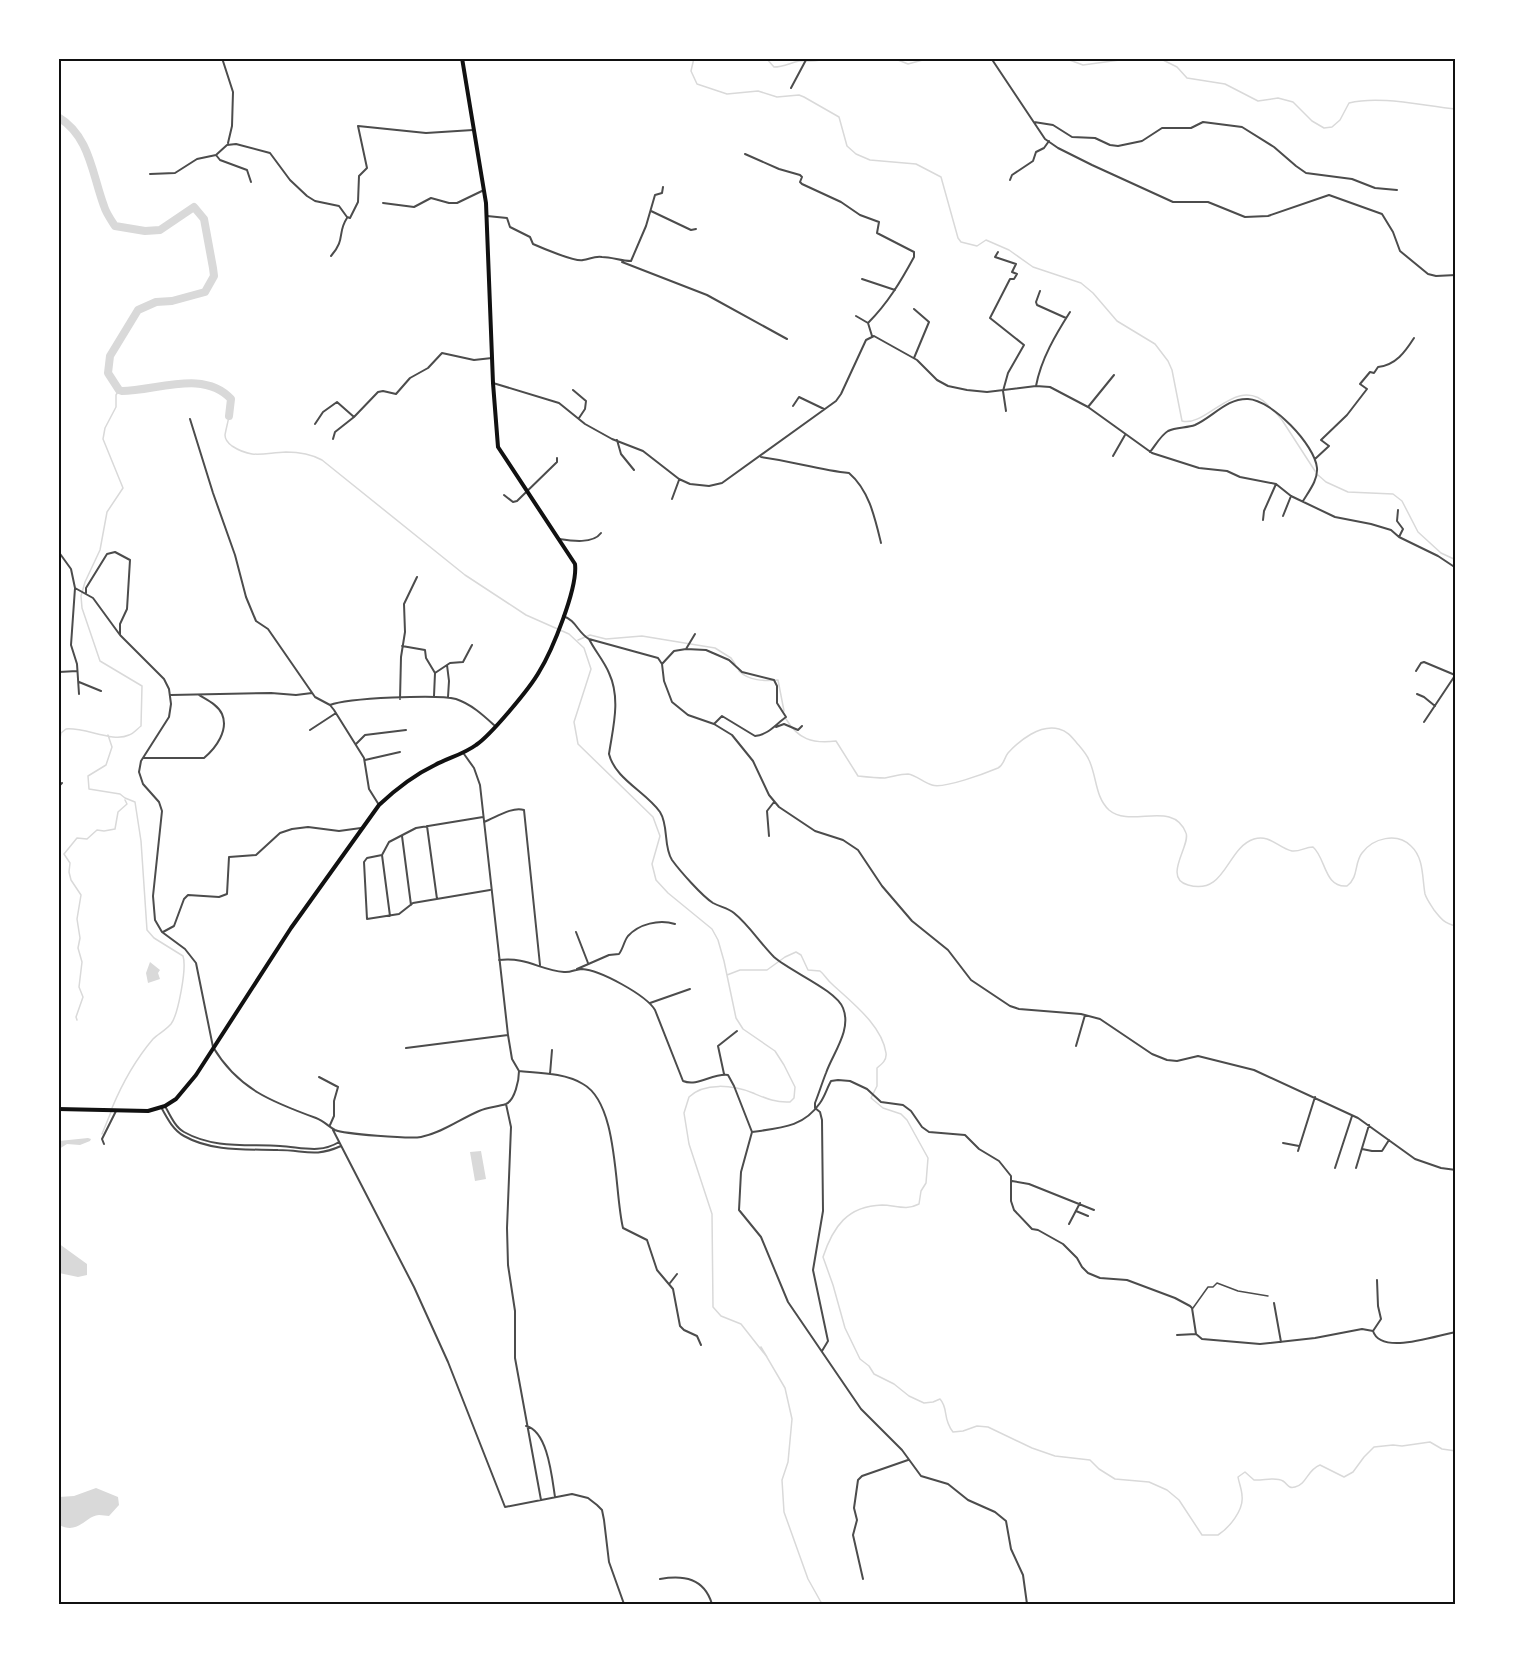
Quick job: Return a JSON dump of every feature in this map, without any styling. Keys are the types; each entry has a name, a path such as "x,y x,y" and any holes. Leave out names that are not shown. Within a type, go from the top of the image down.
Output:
{"highway":[{"path":"58,1109 148,1111 163,1107 185,1090 291,928 379,805 420,772 481,742 538,675 556,637 576,572 572,557 498,447 493,383 487,216 462,58"}],"street":[{"path":"150,174 175,173 197,159 216,155 227,145 232,126 233,92 222,58"},
{"path":"791,88 807,58"},
{"path":"911,58 916,58"},
{"path":"991,58 1049,141 1092,165 1173,202 1208,202 1245,216 1268,216 1329,195 1382,214 1393,232 1400,251 1428,274 1455,275"},
{"path":"1034,122 1053,125 1072,137 1095,138 1110,145 1121,146 1144,141 1154,132 1164,128 1191,128 1203,122 1243,127 1306,172 1352,179 1378,188 1397,190"},
{"path":"331,256 341,244 343,226 347,218 352,217 355,212 359,195 359,176 367,168 358,126 426,133 473,130"},
{"path":"1010,180 1012,175 1033,161 1036,152 1044,148 1049,141"},
{"path":"227,145 236,144 270,153 290,180 307,196 315,201 339,207 347,218"},
{"path":"746,154 779,169 800,175 801,184 841,202 860,215 879,222 877,233 914,252 914,257 885,306 868,323"},
{"path":"216,155 220,160 247,170 251,182"},
{"path":"620,261 632,260 655,195 662,193 663,187"},
{"path":"383,203 414,207 431,198 453,204 484,190"},
{"path":"651,211 691,230 696,229"},
{"path":"487,216 507,218 510,227 530,237 532,244 561,256 582,261 589,257 602,256 707,295 787,339"},
{"path":"998,252 995,257 1016,264 1012,272 1017,274 1014,279 1010,279 990,318 1024,345 1008,373 1003,391 1006,411"},
{"path":"862,279 895,290"},
{"path":"1040,291 1036,303 1066,318"},
{"path":"914,309 928,321 914,358"},
{"path":"1036,386 1042,362 1070,312"},
{"path":"856,316 868,323 872,336"},
{"path":"493,383 554,400 565,406 578,419 643,451 679,479 698,485 717,485 760,456 841,394 866,340 872,336 878,337 914,358 937,380 948,386 973,392 1003,391 1036,386 1056,389 1088,406 1150,452 1199,468 1227,471 1240,477 1276,484 1291,496 1335,517 1391,530 1399,537 1438,556 1455,568"},
{"path":"1315,459 1329,446 1321,440 1347,415 1366,389 1360,384 1370,372 1374,374 1378,367 1386,366 1402,356 1414,338"},
{"path":"333,439 337,430 354,417 378,392 383,390 393,394 398,393 410,378 428,368 442,353 474,360 492,358"},
{"path":"1088,406 1114,375"},
{"path":"573,390 586,401 585,409 578,419"},
{"path":"793,406 799,397 824,409"},
{"path":"1150,452 1167,432 1197,424 1227,404 1248,399 1260,403 1287,420 1315,459 1316,478 1303,501"},
{"path":"315,424 323,412 337,402 354,417"},
{"path":"190,419 235,555 248,603 258,623 268,629 312,693 330,705 336,713 365,760 369,789 379,805"},
{"path":"1113,456 1125,434"},
{"path":"617,440 621,454 634,470"},
{"path":"760,456 797,462 832,473 849,473 862,486 881,543"},
{"path":"504,495 514,502 557,462 557,458"},
{"path":"672,499 679,479"},
{"path":"1263,520 1264,511 1276,484"},
{"path":"1283,516 1291,496"},
{"path":"1398,510 1397,521 1403,529 1399,537"},
{"path":"560,539 593,539 602,533"},
{"path":"58,551 70,569 76,589 71,645 78,671 79,694"},
{"path":"85,593 107,554 115,552 130,560 127,609 121,621 120,635"},
{"path":"58,563 63,558"},
{"path":"400,699 405,599 417,577"},
{"path":"76,589 93,598 120,635 164,679 171,695 171,711 168,721 139,766 140,779 159,801 162,811 153,904 155,920 162,932 185,949 196,963 213,1047 237,1078 262,1096 330,1125 414,1287 448,1362 505,1508 575,1494 588,1498 600,1507 605,1525 608,1558 624,1605"},
{"path":"563,617 572,620 580,632 589,639 609,671 615,690 609,754 612,762 658,809 665,821 668,847 673,860 711,902 734,912 758,942 776,959 795,973 831,993 843,1006 845,1026 843,1034 826,1072 815,1108"},
{"path":"686,648 696,634"},
{"path":"589,639 655,656 662,664 667,692 676,707 732,735 746,751 774,802 785,812 815,831 843,840 858,850 899,908 918,927 948,950 976,984 1014,1008 1085,1015 1110,1024 1152,1054 1163,1059 1174,1061 1195,1056 1232,1064 1266,1075 1369,1125 1415,1159 1455,1170"},
{"path":"435,673 447,664 464,662 472,645"},
{"path":"402,646 424,649 426,658 435,673 434,696"},
{"path":"662,664 674,651 686,648 706,650 734,663 742,672 774,680 777,686 777,703 786,717 774,728"},
{"path":"1416,671 1424,662 1455,674 1424,722"},
{"path":"447,664 448,697"},
{"path":"59,672 78,671"},
{"path":"79,682 101,691"},
{"path":"171,695 312,693"},
{"path":"1417,694 1435,706"},
{"path":"143,758 204,758 215,748 223,728 222,714 214,704 199,695"},
{"path":"330,705 351,701 448,697 466,703 495,726"},
{"path":"310,730 336,713"},
{"path":"714,724 723,716 750,734 759,736 784,724 798,730 802,726"},
{"path":"356,744 365,735 406,730"},
{"path":"365,760 400,752"},
{"path":"333,1130 402,1138 420,1137 435,1133 479,1110 506,1104 513,1097 519,1071 512,1059 508,1035 478,779 474,768 463,752"},
{"path":"58,787 62,783"},
{"path":"768,836 767,811 774,802"},
{"path":"484,822 517,809 524,810 540,965"},
{"path":"390,916 382,855 389,842 412,829 483,817"},
{"path":"427,826 436,899"},
{"path":"162,932 174,926 184,899 189,895 219,897 227,894 230,857 256,855 280,833 292,828 308,827 339,831 361,828"},
{"path":"402,836 411,905"},
{"path":"382,855 367,858 364,862 367,919 390,916 405,911 411,905 436,899 491,890"},
{"path":"575,970 609,955 619,954 630,934 648,924 661,922 675,924"},
{"path":"576,932 588,964"},
{"path":"499,960 521,960 564,972 588,970 606,977 650,1003 656,1010 683,1082 693,1083 724,1074"},
{"path":"650,1003 690,989"},
{"path":"1076,1046 1085,1015"},
{"path":"737,1031 718,1046 724,1074 730,1078 734,1086 752,1132 741,1172 739,1212 761,1237 785,1298 859,1406 902,1450 921,1476 948,1484 968,1500 995,1512 1006,1521 1012,1552 1023,1575 1028,1605"},
{"path":"406,1048 508,1035"},
{"path":"550,1074 552,1050"},
{"path":"519,1071 550,1074 576,1080 598,1096 614,1154 623,1228 647,1239 657,1270 673,1289 680,1326 697,1336 701,1345"},
{"path":"319,1077 338,1087 330,1125"},
{"path":"752,1132 792,1126 819,1105 831,1081 853,1082 867,1089 881,1102 900,1104 905,1107 929,1132 968,1136 976,1147 1002,1164 1011,1174 1011,1201 1014,1210 1032,1229 1063,1244 1088,1273 1100,1278 1134,1282 1175,1298 1192,1308"},
{"path":"1298,1151 1315,1097"},
{"path":"506,1104 511,1126 507,1219 508,1260 515,1311 515,1358 541,1500"},
{"path":"163,1107 180,1129 211,1141 242,1147 318,1150 339,1142"},
{"path":"815,1108 820,1112 822,1120 824,1188 823,1211 813,1270 828,1341 822,1351"},
{"path":"104,1144 102,1139 115,1117 115,1111"},
{"path":"1335,1168 1353,1116"},
{"path":"1356,1168 1369,1125"},
{"path":"1361,1149 1382,1151 1389,1140"},
{"path":"1283,1143 1299,1146"},
{"path":"284,1148 318,1154 341,1146"},
{"path":"1012,1181 1029,1184 1094,1210"},
{"path":"1069,1224 1080,1203"},
{"path":"1076,1211 1088,1216"},
{"path":"670,1283 677,1274"},
{"path":"1373,1331 1381,1319 1377,1280"},
{"path":"1268,1296 1238,1291 1217,1283 1208,1287 1192,1308 1196,1334 1202,1339 1245,1344 1281,1342 1362,1329 1373,1331"},
{"path":"1274,1303 1281,1342"},
{"path":"1373,1331 1380,1341 1390,1343 1416,1341 1455,1332"},
{"path":"1177,1335 1196,1334"},
{"path":"526,1426 534,1428 541,1438 555,1497"},
{"path":"863,1579 853,1535 857,1520 854,1508 858,1480 862,1476 909,1460"},
{"path":"660,1579 676,1576 692,1579 702,1585 712,1605"}],"shaded area":[{"path":"150,962 160,970 158,973 160,979 148,983 146,973"},
{"path":"91,1139 90,1141 80,1145 67,1144 59,1149 59,1141"},
{"path":"481,1151 486,1179 475,1181 470,1152"},
{"path":"58,1243 87,1264 87,1275 78,1277 59,1273"},
{"path":"96,1488 118,1497 119,1505 109,1516 94,1516 72,1528 59,1525 59,1497 74,1496"}],"waterway":[{"path":"694,58 691,71 697,84 727,94 758,91 777,97 799,95 839,117 847,146 856,154 870,160 916,164 941,177 961,242 977,246 986,240 1009,250 1033,267 1081,283 1093,293 1117,321 1155,344 1172,370 1182,421 1192,421 1202,417 1234,398 1245,395 1256,397 1268,405"},
{"path":"766,58 774,67 825,58"},
{"path":"893,58 908,64 930,58"},
{"path":"1064,58 1083,65 1127,59 1161,59 1177,67 1187,78 1225,84 1258,101 1278,98 1293,102 1312,121 1324,128 1332,127 1340,120 1349,103 1361,101 1388,101 1456,109"},
{"path":"58,117 69,125 83,145 105,209 115,226 145,231 160,230 194,207 204,219 214,276 205,292 172,301 156,302 138,310 110,356 108,373 122,391 179,384 207,385 220,390 231,399 229,416"},
{"path":"58,749 61,733 66,729 122,737 132,734 141,726 142,686 100,661 82,608 81,596 100,550 107,512 123,488 103,439 105,428 116,407 116,395 119,390"},
{"path":"1276,413 1315,471"},
{"path":"229,416 225,437 232,446 252,454 295,452 322,460 465,575 526,615 569,634 584,648 591,669 574,722 578,744 653,817 660,836 652,864 656,880 668,893 712,929 724,961 736,1018 743,1029 775,1051 795,1087 794,1098 790,1102 771,1100 737,1088 711,1087 695,1092 689,1097 684,1113 689,1144 712,1214 713,1307 721,1316 741,1324 767,1357 761,1347 785,1388 792,1419 788,1462 782,1480 784,1512 808,1579 822,1604"},
{"path":"1318,475 1326,482 1348,492 1393,494 1402,501 1418,532 1441,553 1456,560"},
{"path":"578,640 590,635 606,639 642,636 715,648 731,658 735,664"},
{"path":"739,671 752,679 778,680 784,711"},
{"path":"786,719 806,739 820,742 836,741 858,776 885,778 908,774 938,786 965,780 998,768 1008,753 1024,738 1045,729 1059,729 1071,736 1086,755 1092,766 1101,799 1109,810 1128,817 1162,816 1180,823 1186,833 1186,838 1177,876 1188,885 1201,887 1210,884 1218,878 1245,844 1254,839 1265,838 1292,851 1313,847 1334,882 1347,886 1353,878 1362,853 1367,848 1385,839 1399,839 1411,846 1418,856 1425,894 1434,910 1448,924 1456,926"},
{"path":"108,735 112,747 106,765 88,776 89,789 120,794 135,802 141,841 147,930 154,938 183,956 184,962 181,991 174,1019 153,1039 141,1055 112,1108"},
{"path":"77,1020 83,997 79,987 82,962 78,948 80,938 77,919 81,895 71,880 70,863 64,854 77,838 87,839 97,830 115,829 118,812 127,804 125,800"},
{"path":"727,975 740,970 767,970 796,952 801,955 808,970 820,971 865,1015 879,1033 886,1055 884,1062 877,1068 877,1086 871,1098 883,1108 901,1114 907,1120 928,1158 926,1183 921,1191 919,1204 905,1207 870,1206 851,1214 837,1228 823,1257 845,1328 860,1359 869,1366 874,1374 894,1384 909,1396 924,1403 940,1399 953,1432 977,1426 988,1427 1055,1456 1090,1460 1115,1479 1149,1482 1167,1490 1179,1500 1202,1535 1218,1535 1235,1518 1242,1501 1238,1477 1245,1472 1254,1480 1276,1479 1293,1487 1302,1483 1312,1470 1320,1465 1344,1477 1353,1472 1374,1447 1430,1442 1442,1449 1456,1451"},
{"path":"102,1134 111,1112"}]}
